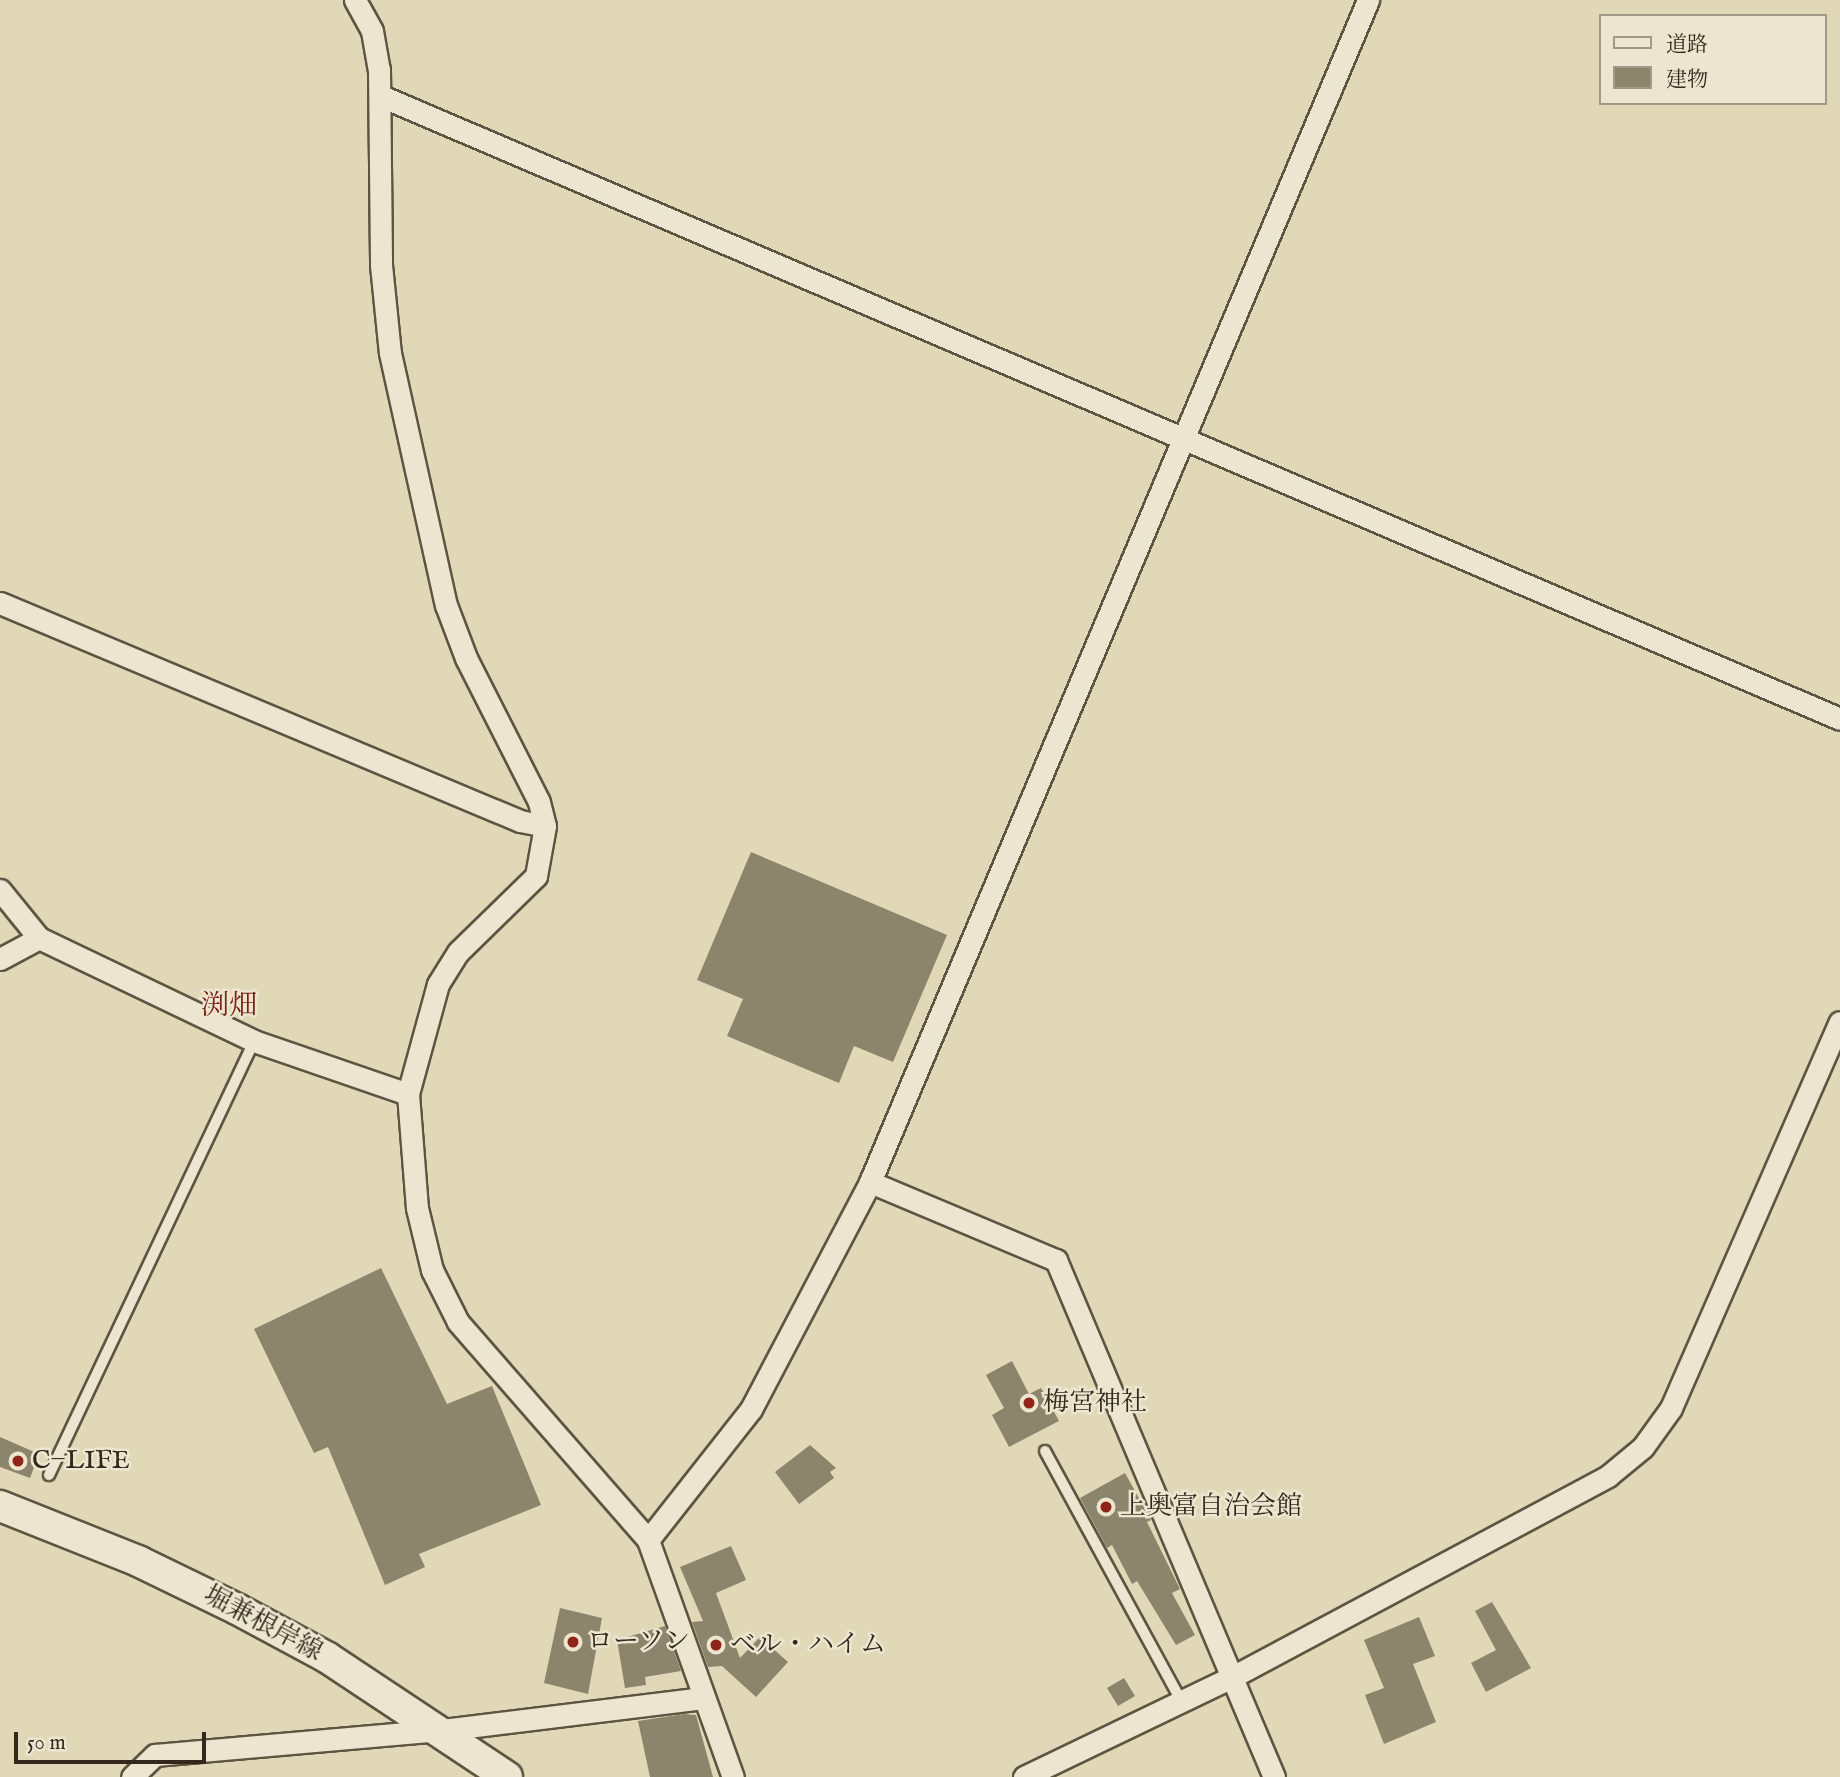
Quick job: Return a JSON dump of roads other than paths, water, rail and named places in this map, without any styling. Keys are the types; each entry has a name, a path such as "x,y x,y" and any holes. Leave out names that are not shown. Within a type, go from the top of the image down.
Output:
{"main road":[{"name":"堀兼根岸線","path":"0,1506 138,1561 237,1609 443,1730 507,1777"}],"street":[{"path":"355,0 372,30 381,96 381,265 390,353 446,605 466,658 539,802 545,826 536,876 458,952 438,984 408,1094 417,1208 432,1270 458,1322 648,1540 733,1777"},
{"path":"648,1540 751,1409 870,1182 1368,0"},
{"path":"381,96 1183,442 1840,719"},
{"path":"0,603 520,821 545,826"},
{"path":"0,890 38,938 254,1041 408,1094"},
{"path":"0,959 38,938"},
{"path":"1024,1777 1234,1676 1608,1476 1643,1447 1671,1408 1840,1023"},
{"path":"870,1182 1056,1260 1234,1676 1274,1777"},
{"path":"132,1777 155,1755 443,1730 703,1698"}],"lane":[{"path":"49,1475 254,1041"},
{"path":"1045,1451 1181,1700"}],"place":[{"name":"梅宮神社","path":"1029,1403"},
{"name":"C−LIFE","path":"18,1461"},
{"name":"上奥富自治会館","path":"1106,1507"},
{"name":"ローソン","path":"573,1642"},
{"name":"ベル・ハイム","path":"716,1645"}],"district":[{"name":"渕畑","path":"229,1007"}]}
